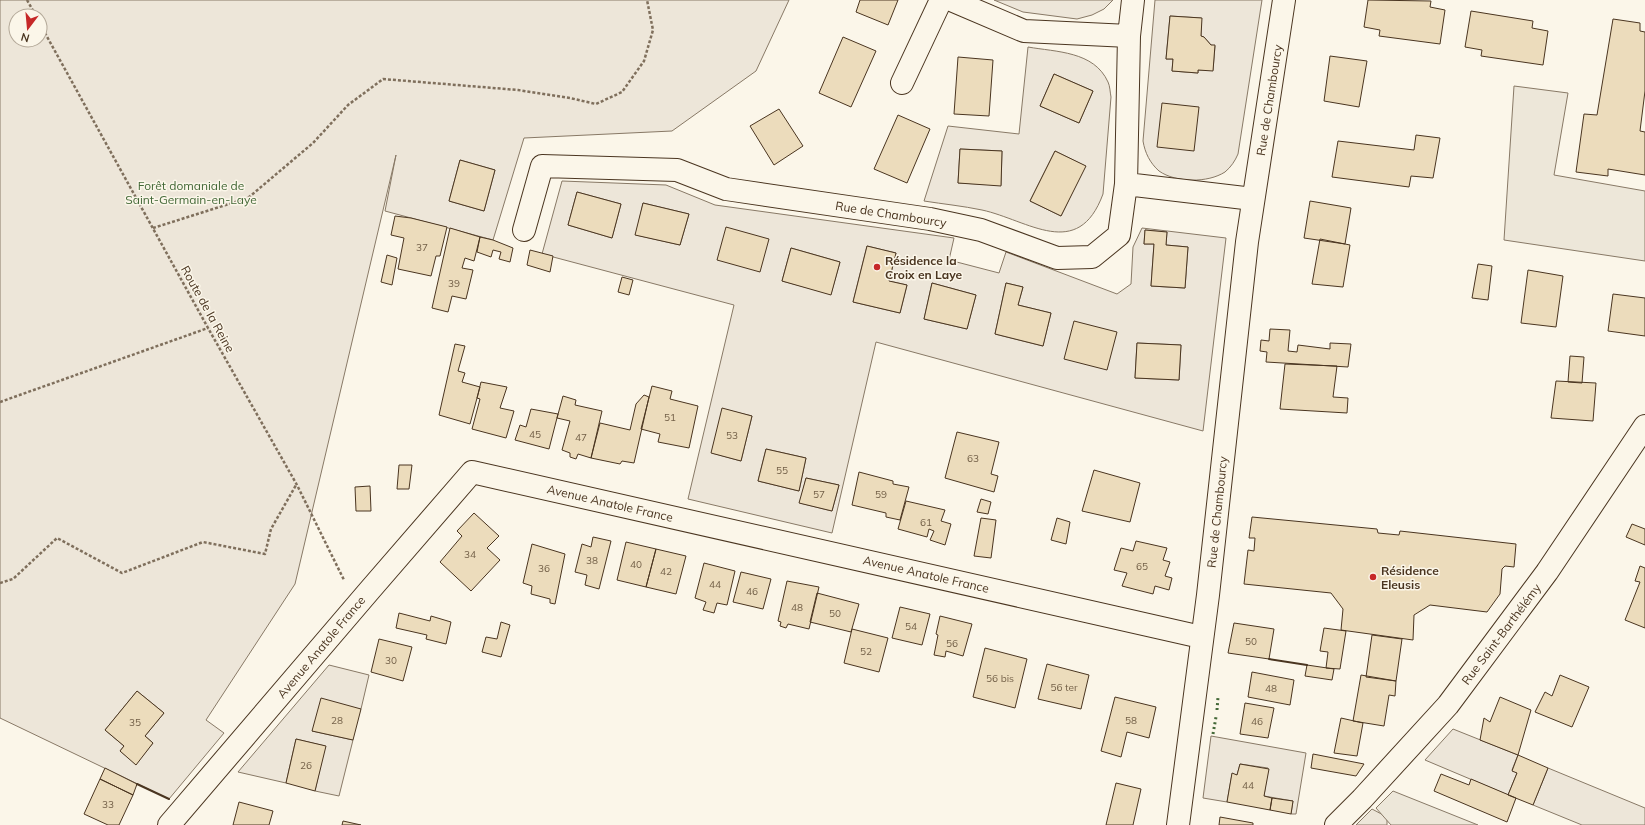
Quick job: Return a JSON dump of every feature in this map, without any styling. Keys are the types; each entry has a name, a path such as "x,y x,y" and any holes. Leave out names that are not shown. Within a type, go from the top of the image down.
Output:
{"street":[{"path":"902,83 941,0"},
{"path":"951,0 1024,31 1129,36"},
{"path":"1133,0 1129,36 1126,184 1253,199"},
{"name":"Rue de Chambourcy","path":"1178,825 1201,636 1208,595 1246,249 1284,0"},
{"name":"Rue de Chambourcy","path":"524,230 542,166 677,170 726,189 930,219 981,230 1057,258 1092,257 1119,235 1126,184"},
{"name":"Rue Saint-Barthélémy","path":"1336,825 1362,799 1448,705 1547,572 1645,426"},
{"name":"Avenue Anatole France","path":"169,825 472,472 1201,636"}],"path":[{"path":"153,228 248,198 313,143 348,105 383,79 518,90 570,98 596,104 622,92 644,61 653,30 647,0"},
{"name":"Route de la Reine","path":"48,38 208,328 297,485 357,606"},
{"path":"0,402 208,328"},
{"path":"0,583 13,578 57,538 122,573 203,542 265,554 271,529 297,485"}],"green space":[{"name":"Forêt domaniale de Saint-Germain-en-Laye","path":"0,0 789,0 756,71 672,131 524,138 493,240 385,211 396,155 295,584 206,720 224,733 169,799 0,718","holes":["460,160 495,170 484,211 449,201","137,691 164,713 145,736 153,743 136,764 120,751 124,746 105,730"]},
{"path":"994,0 1113,0 1104,9 1092,15 1077,19 1023,12"},
{"path":"1155,0 1262,0 1238,154 1231,166 1218,176 1201,180 1174,178 1159,171 1153,165 1145,150 1143,141","holes":["1170,16 1201,18 1201,36 1204,37 1211,45 1215,46 1213,70 1198,70 1198,73 1172,71 1173,59 1166,59"]},
{"path":"1028,47 1073,55 1094,64 1102,72 1109,84 1111,97 1103,194 1093,215 1080,227 1066,232 1050,231 982,210 924,201 948,126 1019,134","holes":["1054,74 1093,91 1079,123 1040,106","960,149 1002,151 1001,185 958,183","1055,151 1085,166 1061,216 1030,201"]},
{"path":"562,181 666,185 715,205 954,238 949,260 999,273 1006,252 1117,294 1131,284 1133,247 1142,228 1226,238 1203,431 876,342 832,533 688,499 734,305 542,254","holes":["577,192 621,204 612,238 568,225","643,203 689,214 680,245 636,235","1145,230 1167,232 1166,245 1188,247 1185,288 1151,286 1154,244 1144,244","867,246 896,253 889,281 907,285 900,313 853,302","791,248 840,262 831,294 782,281","932,283 976,295 967,329 924,319","1006,283 1023,287 1018,305 1051,313 1043,346 995,334","1137,343 1181,345 1179,380 1135,378","723,409 752,416 741,461 712,453","766,449 806,458 799,491 758,481","806,478 839,485 832,511 800,503"]},
{"path":"329,665 369,675 361,709 312,731 353,740 339,796 315,791 325,746 296,739 286,783 238,772"},
{"path":"1453,729 1518,755 1512,770 1517,773 1508,795 1425,760"},
{"path":"1211,736 1306,753 1296,814 1291,814 1293,801 1264,796 1268,768 1240,764 1237,775 1232,774 1227,802 1203,798"},
{"path":"1548,768 1645,808 1645,825 1582,825 1533,805"},
{"path":"1372,809 1387,817 1387,825 1356,825"}],"shaded area":[{"path":"1514,86 1568,93 1554,175 1645,191 1645,261 1504,240"},
{"path":"1393,791 1478,825 1391,825 1376,808"}],"building":[{"path":"860,0 898,0 888,25 856,12"},
{"path":"1368,0 1431,1 1430,7 1445,10 1440,44 1379,36 1380,30 1364,27"},
{"path":"1471,11 1533,21 1532,28 1548,31 1543,65 1481,56 1482,50 1465,47"},
{"path":"1170,16 1202,18 1201,36 1204,37 1211,45 1215,45 1213,71 1198,70 1198,73 1172,71 1173,59 1166,59"},
{"path":"1613,19 1640,23 1640,31 1645,32 1645,91 1640,131 1645,132 1645,175 1608,169 1608,176 1576,172 1584,114 1597,115"},
{"path":"843,37 876,51 851,107 819,93"},
{"path":"1330,56 1367,61 1359,107 1324,101"},
{"path":"958,57 993,60 989,116 954,114"},
{"path":"1054,74 1093,91 1079,123 1040,106"},
{"path":"1162,103 1199,107 1194,151 1157,147"},
{"path":"779,109 803,146 774,165 750,126"},
{"path":"898,115 930,129 907,183 874,169"},
{"path":"1416,135 1440,138 1433,178 1411,176 1409,187 1332,177 1338,141 1414,150"},
{"path":"960,149 1002,151 1001,186 958,183"},
{"path":"1055,151 1086,166 1061,216 1030,201"},
{"path":"460,160 495,170 484,211 449,201"},
{"path":"577,192 621,204 612,238 568,225"},
{"path":"1310,201 1351,208 1345,244 1304,238"},
{"path":"643,203 689,214 680,245 635,235"},
{"path":"395,216 411,218 447,227 440,256 436,256 431,276 398,269 404,238 391,235"},
{"path":"726,227 769,239 760,272 717,260"},
{"path":"450,228 480,237 474,261 465,258 462,268 473,270 466,299 452,296 448,312 432,308"},
{"path":"1145,230 1167,232 1166,245 1188,247 1185,288 1151,286 1154,244 1144,244"},
{"path":"480,237 493,240 513,248 510,262 499,259 501,252 493,250 491,257 477,252"},
{"path":"1320,239 1350,245 1343,287 1312,284"},
{"name":"Résidence la Croix en Laye","path":"867,246 896,253 889,281 907,285 900,313 853,302"},
{"path":"791,248 840,262 831,295 782,281"},
{"path":"530,250 553,256 550,272 527,265"},
{"path":"387,255 397,258 392,285 381,282"},
{"path":"1478,264 1492,266 1488,300 1472,298"},
{"path":"1528,270 1563,276 1556,327 1521,323"},
{"path":"622,277 633,280 629,295 618,292"},
{"name":"Résidence la Croix en Laye","path":"932,283 976,295 967,329 924,319"},
{"path":"1006,283 1023,287 1018,305 1051,313 1043,346 995,334"},
{"path":"1613,294 1645,298 1645,336 1608,331"},
{"path":"1074,321 1117,332 1107,370 1064,359"},
{"path":"1270,329 1290,330 1288,351 1297,352 1298,345 1330,349 1330,343 1351,344 1348,367 1266,362 1267,352 1260,351 1261,340 1269,341"},
{"path":"1137,343 1181,345 1179,380 1135,378"},
{"path":"455,344 465,346 458,371 465,373 462,382 480,387 470,424 439,415"},
{"path":"1570,356 1584,357 1582,383 1568,382"},
{"path":"1285,364 1337,366 1333,397 1348,398 1347,413 1280,409"},
{"path":"1556,381 1596,383 1593,421 1551,418"},
{"path":"481,382 507,387 500,408 514,411 506,438 472,429 480,399 477,398"},
{"path":"652,386 672,391 670,399 698,406 689,448 658,442 660,434 641,429"},
{"path":"644,395 649,397 634,463 622,461 620,464 591,458 600,423 630,430 636,404"},
{"path":"563,396 576,400 575,405 602,411 591,458 578,454 576,459 570,457 570,453 562,450 570,421 557,418"},
{"path":"722,408 752,416 741,461 711,453"},
{"path":"531,409 558,414 549,449 515,440 520,425 526,427"},
{"path":"957,432 999,442 991,474 998,476 994,492 945,478"},
{"path":"766,449 806,458 799,491 758,481"},
{"path":"399,465 412,465 409,489 397,489"},
{"path":"1094,470 1140,483 1130,522 1082,511"},
{"path":"859,472 893,481 893,484 909,487 900,520 886,517 886,513 852,505"},
{"path":"806,478 839,485 832,511 799,503"},
{"path":"370,486 371,511 356,511 355,487"},
{"path":"981,499 991,502 988,514 977,512"},
{"path":"906,501 945,510 941,521 951,524 945,545 930,540 934,531 929,529 927,537 898,529"},
{"path":"474,513 499,536 487,548 500,560 471,591 440,562 462,536 457,531"},
{"name":"Résidence Eleusis","path":"1252,517 1377,529 1378,533 1399,535 1400,531 1516,544 1514,567 1505,566 1502,569 1500,594 1487,612 1430,605 1414,615 1413,640 1341,630 1343,609 1331,593 1244,584 1248,550 1254,551 1255,538 1249,538"},
{"path":"981,518 996,520 991,558 974,556"},
{"path":"1057,518 1070,522 1066,544 1051,540"},
{"path":"1632,524 1645,529 1645,545 1626,537"},
{"path":"593,537 611,541 599,589 585,585 587,575 575,572 582,544 591,547"},
{"path":"1136,541 1167,548 1163,560 1170,562 1165,576 1172,578 1169,590 1155,586 1153,594 1122,586 1127,573 1114,570 1121,548 1133,551"},
{"path":"626,542 656,549 646,587 617,580"},
{"path":"532,544 565,554 555,604 550,603 550,599 531,594 532,586 523,583"},
{"path":"656,549 686,556 676,594 646,587"},
{"path":"704,563 735,571 727,605 717,603 714,613 703,610 706,602 695,598"},
{"path":"1640,566 1645,568 1645,628 1625,620 1640,582 1635,581"},
{"path":"741,572 771,579 763,609 733,602"},
{"path":"787,581 819,587 809,629 788,624 786,628 780,626 781,622 778,621"},
{"path":"817,593 859,604 851,632 810,622"},
{"path":"900,607 930,614 922,645 892,638"},
{"path":"399,613 430,621 431,616 451,622 446,644 426,639 427,635 396,628"},
{"path":"940,616 972,624 963,656 946,651 945,657 934,655 938,635 936,634"},
{"path":"501,622 510,625 501,657 482,652 486,637 497,639"},
{"path":"1234,623 1274,629 1269,659 1228,653"},
{"path":"1324,628 1346,631 1340,669 1326,668 1328,652 1320,651"},
{"path":"852,629 888,638 879,672 844,663"},
{"path":"1372,635 1402,639 1396,681 1366,677"},
{"path":"379,639 412,647 403,681 371,672"},
{"path":"985,648 1027,659 1015,708 973,697"},
{"path":"1047,664 1089,675 1081,709 1038,699"},
{"path":"1307,665 1334,669 1332,680 1305,676"},
{"path":"1252,672 1294,680 1290,705 1248,697"},
{"path":"1361,675 1396,681 1395,696 1389,695 1384,726 1353,721"},
{"path":"1560,675 1589,687 1572,727 1535,712 1545,692 1552,696"},
{"path":"137,691 164,713 145,736 153,743 136,765 120,751 124,746 105,730"},
{"path":"1115,697 1156,707 1149,738 1127,732 1121,757 1101,751"},
{"path":"1500,697 1531,710 1518,755 1480,740 1484,718 1490,722"},
{"path":"321,698 361,709 353,740 312,731"},
{"path":"1245,703 1274,708 1268,738 1240,734"},
{"path":"1341,718 1363,723 1357,756 1334,753"},
{"path":"296,739 326,746 315,791 286,783"},
{"path":"1313,754 1364,764 1356,776 1311,768"},
{"path":"1518,755 1548,768 1533,805 1508,795 1517,773 1512,771"},
{"path":"1240,764 1269,769 1264,796 1272,798 1270,810 1227,802 1232,773 1237,775"},
{"path":"105,768 137,784 133,795 100,779"},
{"path":"1441,774 1469,785 1471,779 1516,798 1507,822 1434,791"},
{"path":"100,779 133,795 119,825 108,825 84,814"},
{"path":"1116,783 1141,789 1133,825 1106,825"},
{"path":"1272,798 1293,801 1291,814 1270,810"},
{"path":"239,802 273,811 269,825 233,825"},
{"path":"1220,817 1253,823 1253,825 1219,825"},
{"path":"343,821 361,825 342,825"}],"hedge":[{"path":"1217,710 1218,697"},
{"path":"1213,734 1216,717"}],"wall":[{"path":"1269,659 1307,665"},
{"path":"137,784 169,799"}],"place":[{"name":"Résidence la Croix en Laye","path":"877,267"},
{"name":"Résidence Eleusis","path":"1373,577"}]}
